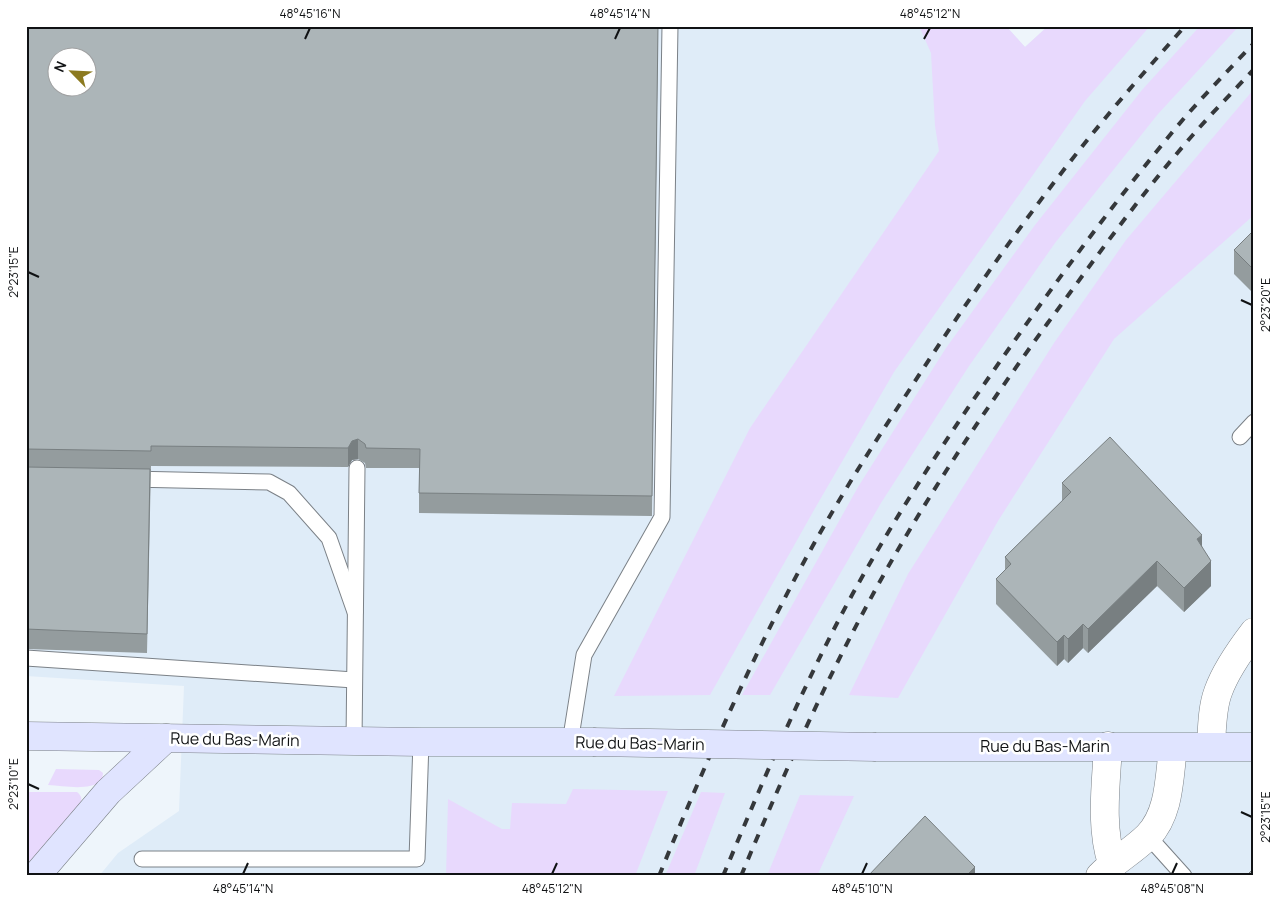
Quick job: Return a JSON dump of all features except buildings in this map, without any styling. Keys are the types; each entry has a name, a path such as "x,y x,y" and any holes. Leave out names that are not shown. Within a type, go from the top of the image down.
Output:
{"main road":[{"name":"Rue du Bas-Marin","path":"26,736 876,747 1254,747"},
{"path":"36,876 108,792 166,738"}],"street":[{"path":"1211,746 1215,703 1218,692 1236,658 1254,632"},
{"path":"1106,870 1104,808 1108,746"},
{"path":"1106,870 1148,836 1158,823 1165,807 1173,748"}],"lane":[{"path":"581,742 584,655 662,517 670,26"},
{"path":"1240,437 1254,422"},
{"path":"354,741 357,468"},
{"path":"114,479 269,482 282,489 289,493 328,538 355,612"},
{"path":"26,658 354,680"},
{"path":"142,859 418,859 421,742"},
{"path":"1148,836 1184,876"}],"shaded area":[{"path":"26,26 1006,26 1025,47 1048,26 1254,26 1254,876 99,876 118,853 179,811 184,686 26,676"},
{"path":"919,26 1006,26 1025,47 1048,26 1150,26 1085,101 894,372 710,695 614,696 750,428 939,151 935,126 931,53"},
{"path":"1200,26 1239,26 1158,114 1055,243 969,366 881,503 770,695 742,695 858,487 946,348 1035,225 1142,90"},
{"path":"1254,89 1254,215 1114,339 998,521 898,698 849,695 908,574 1054,343 1126,240"},
{"path":"56,769 99,770 103,773 102,781 83,787 48,785"},
{"path":"573,789 668,791 635,876 446,876 448,799 502,829 510,829 512,803 566,804"},
{"path":"26,792 77,792 80,795 81,802 79,807 26,869"},
{"path":"701,792 725,793 694,876 665,876"},
{"path":"800,795 854,796 817,876 767,876"}],"railway":[{"path":"659,876 705,766 755,657 804,561 862,463 954,323 1026,220 1102,122 1185,26"},
{"path":"723,876 768,769 834,629 872,560 913,492 1002,359 1096,229 1180,123 1254,43"},
{"path":"741,876 800,741 848,641 885,572 928,499 1022,358 1132,210 1193,134 1254,69"}]}
